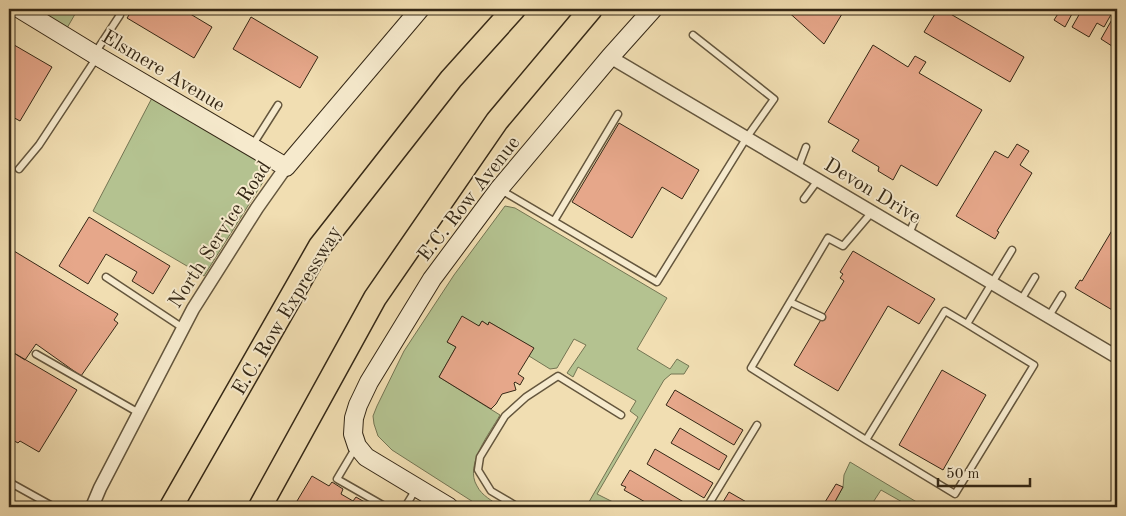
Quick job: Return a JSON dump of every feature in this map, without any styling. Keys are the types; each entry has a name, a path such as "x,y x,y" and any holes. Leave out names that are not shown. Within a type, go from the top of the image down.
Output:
{"highway":[{"name":"E.C. Row Expressway","path":"171,507 320,246 451,79 514,9"},
{"path":"260,507 375,298 497,121 591,9"},
{"path":"155,507 320,246"}],"street":[{"name":"Elsmere Avenue","path":"20,9 286,167"},
{"name":"North Service Road","path":"92,507 100,488 193,309 252,216 286,167 420,9"},
{"name":"E.C. Row Avenue","path":"355,440 354,418 369,382 432,279 499,189 653,9"},
{"name":"Devon Drive","path":"610,57 1117,357"},
{"path":"355,440 366,458 449,507"}],"lane":[{"path":"19,168 39,145 120,15"},
{"path":"499,189 657,282 746,137 774,99 693,35"},
{"path":"252,147 278,105"},
{"path":"554,221 618,114"},
{"path":"798,168 806,147"},
{"path":"804,199 818,180"},
{"path":"866,440 945,311 1034,365 955,494 866,440 751,368 828,238 843,246 872,212"},
{"path":"909,234 916,217"},
{"path":"967,324 1012,250"},
{"path":"106,277 183,328"},
{"path":"1021,300 1035,277"},
{"path":"1049,316 1062,295"},
{"path":"790,302 822,317"},
{"path":"36,354 139,413"},
{"path":"518,507 491,491 478,470 480,457 505,416 526,397 558,376 621,415"},
{"path":"708,507 757,425"},
{"path":"355,440 337,479 386,507"},
{"path":"9,482 54,507"},
{"path":"405,507 416,488"}],"green space":[{"path":"35,9 78,9 67,28"},
{"path":"153,96 256,158 262,170 263,182 204,276 93,211"},
{"path":"505,206 515,208 667,298 637,349 670,369 677,359 689,366 684,374 671,374 664,380 597,494 623,507 586,507 638,417 630,411 636,401 578,367 573,377 567,373 586,345 574,339 557,368 550,369 529,356 533,348 489,322 488,325 482,321 479,326 447,342 456,347 439,377 500,415 480,449 476,459 474,478 484,495 500,507 481,507 392,450 378,436 373,416 404,351 454,275"},
{"path":"850,462 925,507 911,507 881,490 870,507 832,507 843,487 844,475"}],"building":[{"path":"133,9 182,9 212,27 194,58 127,18"},
{"path":"785,9 845,9 824,44"},
{"path":"938,9 942,9 1024,57 1010,82 924,32"},
{"path":"1024,9 1036,9 1033,14"},
{"path":"1061,9 1073,12 1065,27 1054,20"},
{"path":"1080,9 1109,9 1113,11 1104,27 1097,23 1089,37 1072,27 1080,13 1078,12"},
{"path":"1114,16 1117,18 1117,43 1115,48 1101,39"},
{"path":"251,17 318,57 300,88 233,49"},
{"path":"9,42 52,67 20,121 9,115"},
{"path":"873,45 908,67 915,56 926,62 919,73 982,110 937,186 901,165 893,180 878,171 879,167 852,151 859,140 828,122"},
{"path":"619,123 699,170 682,199 662,187 632,238 572,202"},
{"path":"1017,144 1029,151 1020,165 1032,173 997,231 999,232 995,239 956,216 995,151 1008,158"},
{"path":"89,217 170,266 153,294 132,281 137,272 106,254 88,284 59,266"},
{"path":"1117,222 1117,306 1114,311 1075,288 1080,280 1082,281"},
{"path":"9,248 118,314 114,320 118,323 81,376 36,344 25,360 9,350"},
{"path":"853,251 935,299 919,324 888,306 838,391 794,365 844,281 840,278 843,274 840,272"},
{"path":"462,316 479,326 482,321 488,325 489,322 534,348 518,374 524,378 520,385 515,382 516,390 502,394 491,409 439,377 456,347 447,342"},
{"path":"9,350 77,390 39,452 20,441 18,443 9,438"},
{"path":"942,370 986,395 943,470 899,445"},
{"path":"675,390 743,430 734,445 666,405"},
{"path":"680,428 727,456 719,470 671,443"},
{"path":"655,449 713,483 704,498 647,464"},
{"path":"630,470 692,507 654,507 624,490 626,487 621,485"},
{"path":"312,476 329,486 332,482 343,489 341,494 353,501 356,497 368,504 366,507 294,506"},
{"path":"836,484 843,487 832,507 822,507"},
{"path":"729,492 755,507 720,507"},
{"path":"1117,496 1117,507 1110,507"}]}
